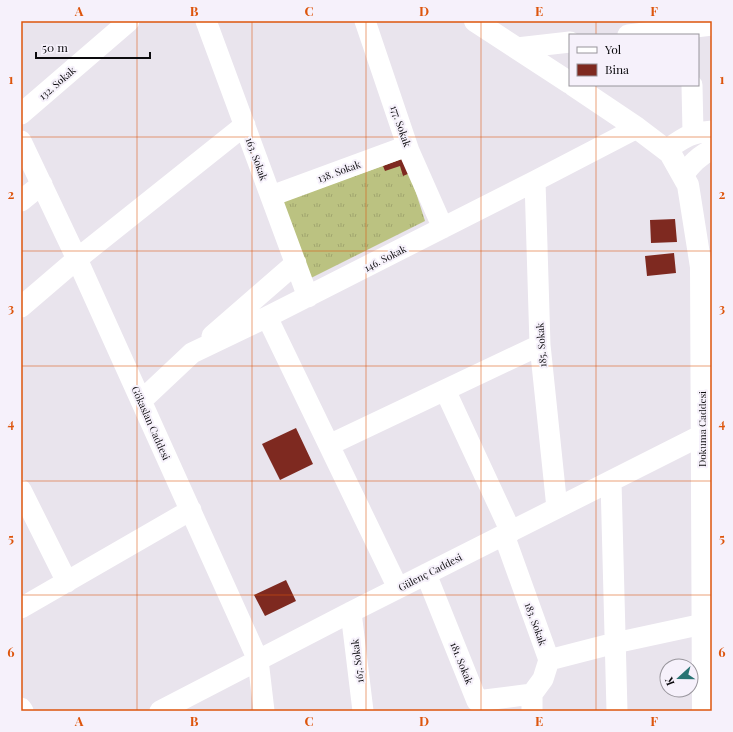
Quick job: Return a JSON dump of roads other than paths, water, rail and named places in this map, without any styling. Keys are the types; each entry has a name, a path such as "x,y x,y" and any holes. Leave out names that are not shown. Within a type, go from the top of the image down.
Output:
{"main road":[{"path":"476,21 569,82"},
{"path":"575,86 638,128 668,152"},
{"name":"Dokuma Caddesi","path":"668,152 688,185 701,267 703,711"}],"street":[{"name":"163. Sokak","path":"206,21 308,296"},
{"name":"177. Sokak","path":"365,21 407,146 443,228"},
{"name":"132. Sokak","path":"21,114 126,22"},
{"path":"644,34 691,31 712,25"},
{"path":"518,48 569,42"},
{"path":"668,152 687,136 702,132 692,86"},
{"path":"21,307 78,259 245,125"},
{"name":"146. Sokak","path":"141,401 192,353 267,317 638,128"},
{"name":"Gökaslan Caddesi","path":"21,141 78,259 258,660 264,711"},
{"name":"138. Sokak","path":"271,196 407,146"},
{"path":"682,176 704,153 712,150"},
{"name":"185. Sokak","path":"535,181 540,345 557,508"},
{"path":"21,201 42,184"},
{"path":"192,353 296,263"},
{"path":"267,317 398,588"},
{"path":"329,445 540,345"},
{"name":"183. Sokak","path":"445,390 507,533 548,660"},
{"name":"Gülenç Caddesi","path":"160,711 398,588 702,435"},
{"path":"611,481 617,711"},
{"path":"21,490 67,582"},
{"path":"21,608 191,510"},
{"name":"181. Sokak","path":"426,574 477,701 532,703"},
{"name":"167. Sokak","path":"351,612 363,711"},
{"path":"532,703 543,679 548,660 615,643 702,624"}]}
